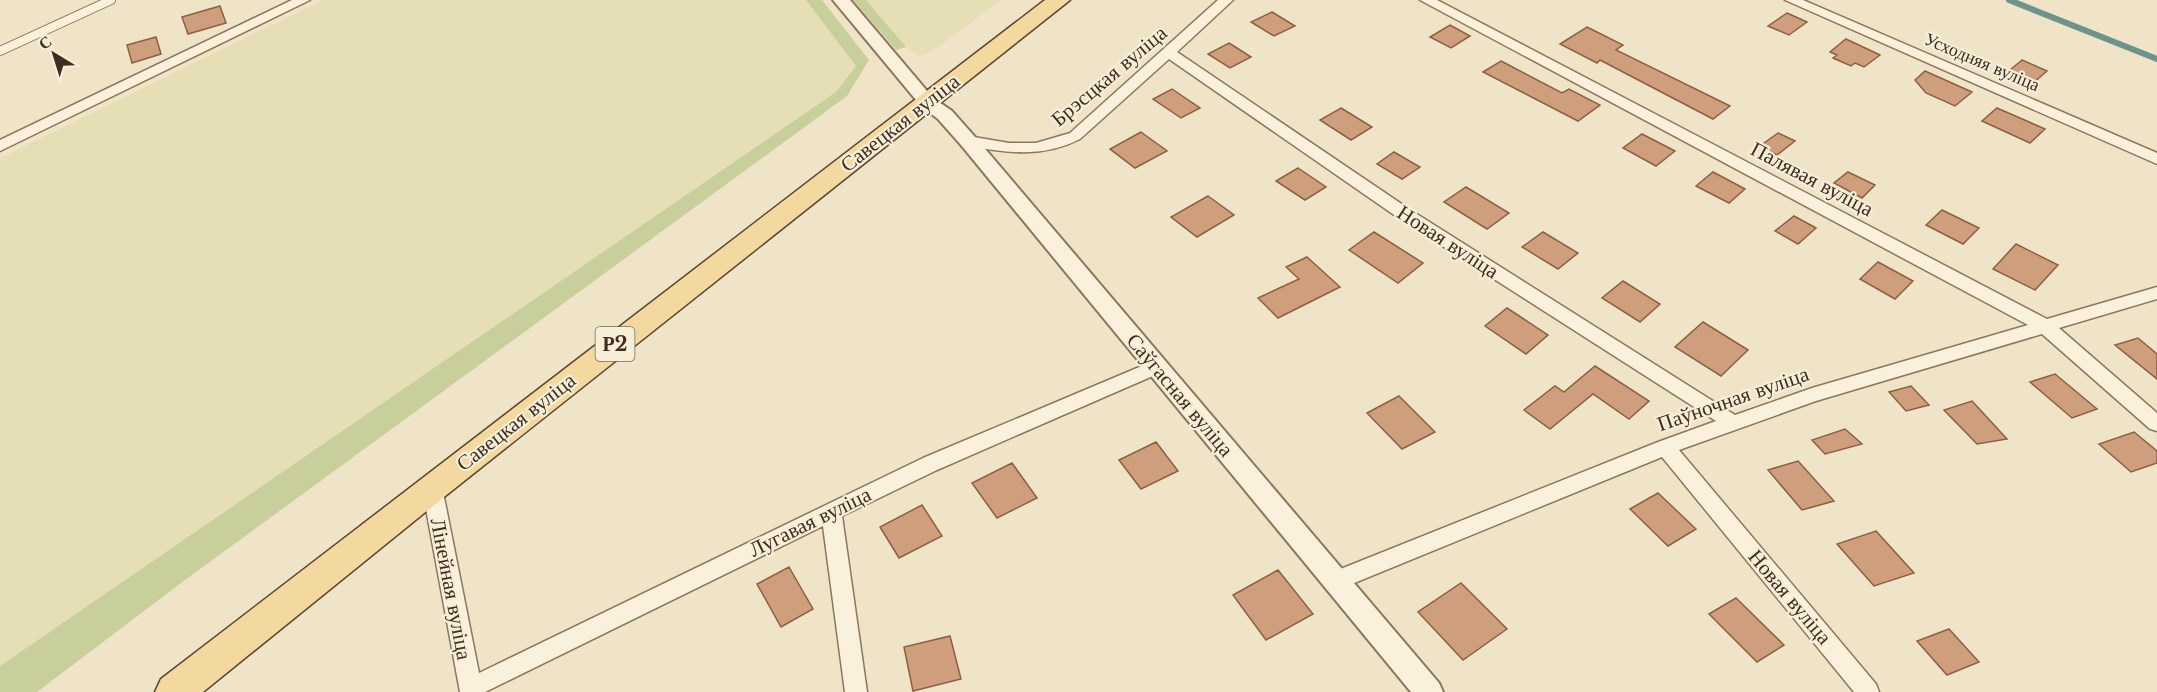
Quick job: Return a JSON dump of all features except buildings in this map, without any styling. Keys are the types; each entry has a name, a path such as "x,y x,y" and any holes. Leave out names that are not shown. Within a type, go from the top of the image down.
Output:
{"main road":[{"name":"Савецкая вуліца","path":"174,692 432,487 1059,0"}],"street":[{"path":"0,146 303,0"},
{"name":"Саўгасная вуліца","path":"841,0 927,102 945,115 968,141 1429,692"},
{"name":"Брэсцкая вуліца","path":"968,141 1016,150 1059,145 1075,136 1226,0"},
{"name":"Палявая вуліца","path":"1427,0 2045,327 2157,424"},
{"name":"Усходняя вуліца","path":"1792,0 2157,159"},
{"name":"Новая вуліца","path":"1169,53 1406,215 1733,423"},
{"name":"Паўночная вуліца","path":"1335,581 1665,447 1812,394 2157,293"},
{"name":"Лугавая вуліца","path":"470,690 930,464 1156,367"},
{"name":"Новая вуліца","path":"1665,447 1868,692"},
{"name":"Лінейная вуліца","path":"432,487 470,690"},
{"path":"831,512 856,692"}],"lane":[{"path":"0,51 111,0"}],"shaded area":[{"path":"323,0 806,0 856,66 836,92 0,666 0,158"},
{"path":"866,0 1001,0 931,52 920,56 906,47"}],"green space":[{"path":"806,0 822,0 869,60 847,96 181,583 37,692 0,692 0,666 836,92 856,66"},
{"path":"853,0 866,0 906,47 896,50"}],"waterway":[{"path":"2009,0 2157,59"}]}
